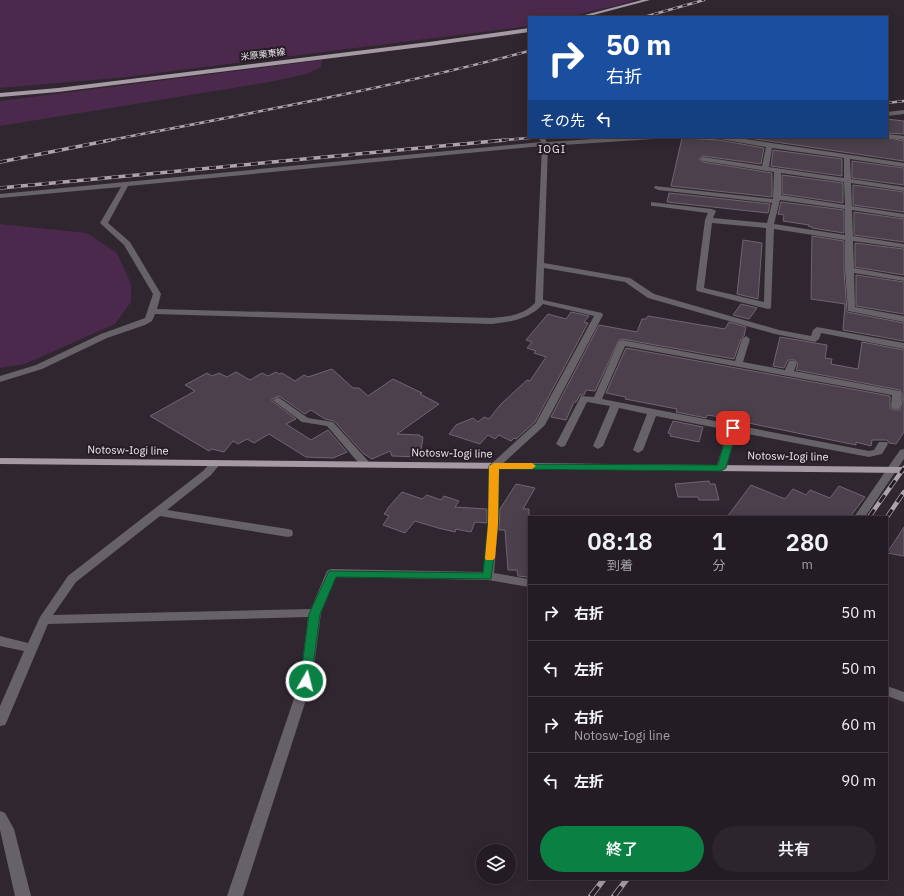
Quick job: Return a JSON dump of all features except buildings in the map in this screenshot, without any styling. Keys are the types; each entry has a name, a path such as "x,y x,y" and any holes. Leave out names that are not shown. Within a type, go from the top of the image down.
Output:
{"main road":[{"path":"584,16 648,0"},
{"name":"米原栗東線","path":"0,95 58,90 429,44 528,30"},
{"name":"Notosw-Iogi line","path":"0,461 904,470"}],"street":[{"path":"888,114 904,112"},
{"path":"888,114 904,116"},
{"path":"888,136 904,138"},
{"path":"0,196 543,141 626,138"},
{"path":"725,138 769,146 904,165"},
{"path":"151,311 492,321 507,320 531,312 539,304 543,141"},
{"path":"765,168 768,159 769,146"},
{"path":"846,157 851,309 904,319"},
{"path":"703,159 904,189"},
{"path":"654,204 712,211 709,220 700,289 768,306 770,226 777,199 778,170"},
{"path":"0,379 39,367 104,336 142,323 149,319 157,294 127,244 104,223 126,184"},
{"path":"658,188 777,199 847,207 904,216"},
{"path":"709,220 770,226 904,246"},
{"path":"541,265 627,280 655,297 778,332 815,339 817,330 904,346"},
{"path":"849,270 904,280"},
{"path":"488,576 493,524 494,466 540,425 599,314 539,301"},
{"path":"738,364 746,339"},
{"path":"597,401 622,343 897,393 896,407"},
{"path":"789,373 792,363"},
{"path":"561,444 584,398 863,453 878,452 883,444"},
{"path":"278,400 304,420 330,424 366,465"},
{"path":"598,446 616,404"},
{"path":"638,450 652,412"},
{"path":"721,468 733,428"},
{"path":"861,516 904,452"},
{"path":"0,721 44,620 72,580 207,473 216,463"},
{"path":"158,512 288,533"},
{"path":"235,896 306,681 315,614 332,574 488,576 528,583"},
{"path":"44,620 315,614"},
{"path":"0,641 32,648"},
{"path":"888,691 904,697"},
{"path":"0,817 7,829 23,896"}],"shaded area":[{"path":"0,0 634,0 573,16 528,16 528,26 117,78 0,88"},
{"path":"322,60 321,67 306,74 270,82 0,126 0,101"},
{"path":"0,224 87,233 117,253 131,284 131,302 115,324 25,364 0,368"}],"railway":[{"path":"648,16 704,0"},
{"path":"106,141 371,89 528,51"},
{"path":"888,103 904,101"},
{"path":"500,141 528,138"},
{"path":"0,162 111,140"},
{"path":"500,141 505,140"},
{"path":"494,141 500,141"},
{"path":"0,188 500,141"},
{"path":"870,516 904,468"},
{"path":"888,516 904,492"},
{"path":"591,896 603,880"},
{"path":"614,896 626,880"}],"slow traffic":[{"path":"490,558 493,524 494,466 532,466"}],"district":[{"name":"IOGI","path":"552,149"}],"route":[{"path":"306,681 315,614 332,574 488,576 493,524 494,466 721,468 733,428"}]}
